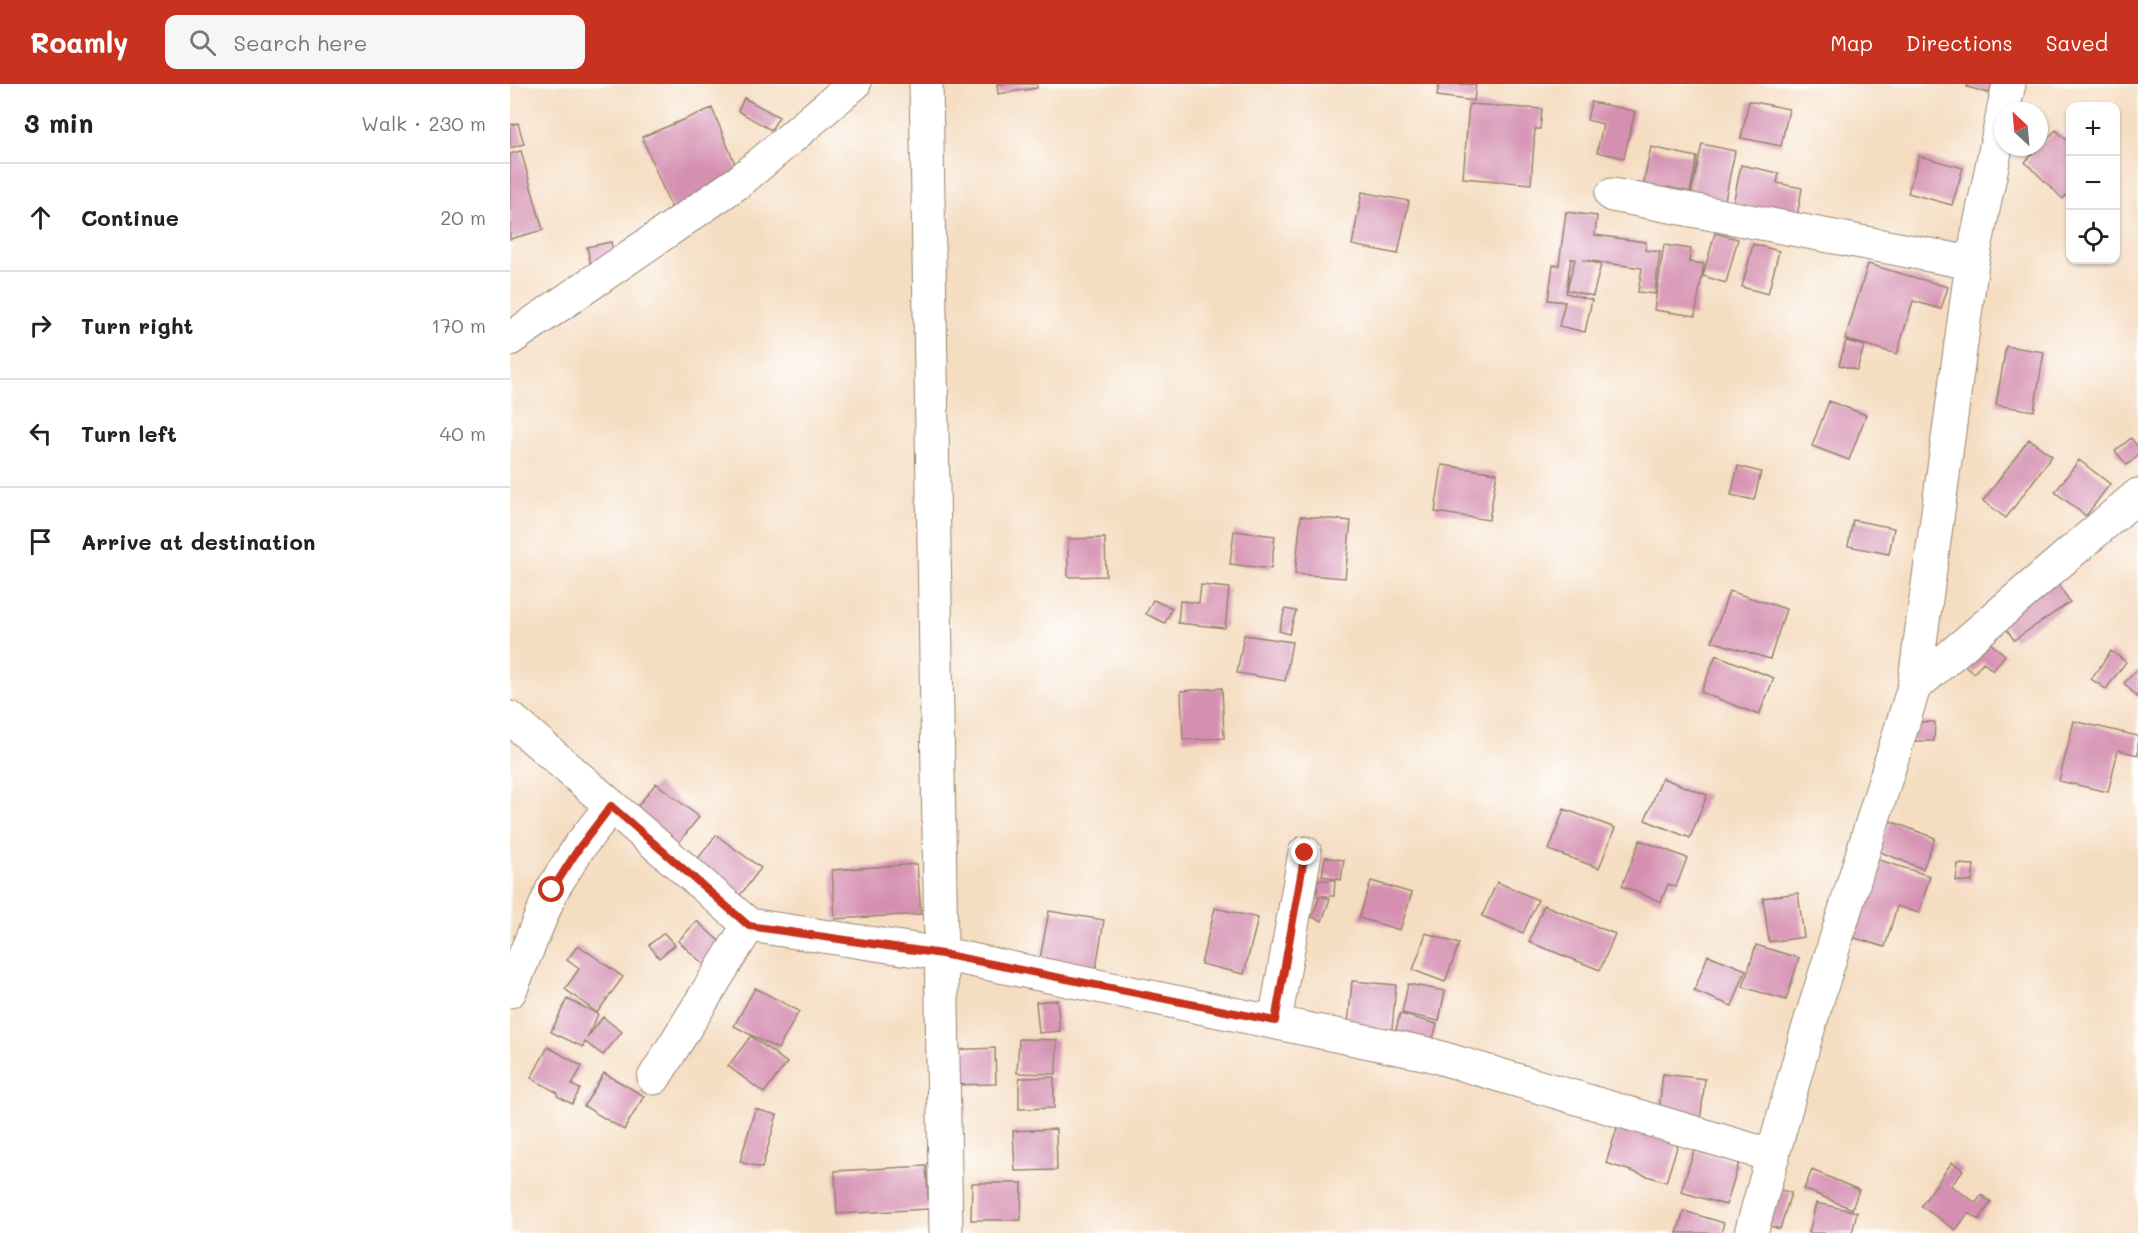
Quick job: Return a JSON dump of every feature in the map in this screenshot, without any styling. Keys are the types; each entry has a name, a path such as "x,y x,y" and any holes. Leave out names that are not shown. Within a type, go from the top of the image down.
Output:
{"street":[{"path":"510,339 740,181 854,84"},
{"path":"926,84 946,1233"},
{"path":"2005,102 2009,84"},
{"path":"1751,1233 1806,1036 1914,687 1972,263 1994,156"},
{"path":"1612,195 1972,263"},
{"path":"1914,687 2138,495"},
{"path":"510,718 749,926 942,954 1428,1054 1773,1156"},
{"path":"510,991 552,890 579,848 611,806"},
{"path":"1275,1021 1305,853"},
{"path":"654,1078 749,926"}],"building":[{"path":"997,84 1037,84 1037,88 998,94"},
{"path":"1439,84 1476,84 1474,101 1437,96"},
{"path":"1968,84 1992,84 1989,93 1967,87"},
{"path":"744,98 779,117 771,130 738,111"},
{"path":"1749,101 1789,109 1781,146 1741,138"},
{"path":"1591,102 1635,111 1624,158 1597,152 1603,124 1587,120"},
{"path":"1469,104 1542,109 1540,129 1535,129 1531,184 1463,178"},
{"path":"712,108 742,181 672,210 642,137"},
{"path":"518,123 524,144 510,148 510,125"},
{"path":"2056,130 2066,139 2066,196 2063,199 2025,162 2031,156 2048,156 2048,138"},
{"path":"1702,144 1735,151 1724,205 1690,199"},
{"path":"1651,147 1697,157 1690,192 1667,187 1664,200 1641,196"},
{"path":"521,151 543,230 510,239 510,154"},
{"path":"1919,156 1963,168 1952,205 1908,193"},
{"path":"1741,165 1779,173 1777,183 1802,188 1797,217 1733,204"},
{"path":"1362,192 1409,201 1398,254 1352,245"},
{"path":"1566,212 1597,216 1595,235 1646,242 1645,250 1660,252 1655,294 1638,292 1642,268 1583,260 1601,264 1593,296 1567,290 1575,259 1571,259 1566,293 1592,300 1585,332 1559,326 1565,302 1548,300 1553,265 1559,265"},
{"path":"1715,233 1738,239 1726,283 1703,276"},
{"path":"611,242 615,261 591,266 587,247"},
{"path":"1753,244 1779,251 1768,294 1742,287"},
{"path":"1664,245 1691,249 1689,262 1704,264 1695,316 1654,310"},
{"path":"1868,264 1948,287 1941,309 1913,301 1897,354 1845,339"},
{"path":"1846,341 1864,346 1857,370 1839,365"},
{"path":"2006,346 2044,352 2034,411 1996,405"},
{"path":"1829,401 1866,415 1849,460 1812,446"},
{"path":"2131,438 2138,447 2138,456 2127,465 2115,451"},
{"path":"2029,439 2052,456 2006,518 1983,501"},
{"path":"2079,460 2110,484 2086,516 2055,492"},
{"path":"1442,465 1497,473 1489,520 1435,512"},
{"path":"1738,466 1761,472 1754,500 1731,495"},
{"path":"1301,516 1351,521 1345,578 1295,574"},
{"path":"1853,520 1894,528 1889,554 1848,546"},
{"path":"1234,531 1275,536 1271,569 1230,564"},
{"path":"1105,538 1106,576 1068,577 1068,539"},
{"path":"2055,579 2070,602 2014,640 1999,618"},
{"path":"1201,585 1229,588 1225,628 1178,623 1180,601 1199,603"},
{"path":"1729,591 1786,609 1770,659 1712,641"},
{"path":"1153,600 1172,608 1165,623 1146,614"},
{"path":"1285,609 1296,611 1289,634 1279,631"},
{"path":"1244,635 1292,642 1285,681 1237,673"},
{"path":"1981,636 2005,655 1993,671 1983,662 1974,673 1960,662"},
{"path":"2111,651 2126,662 2106,689 2091,679"},
{"path":"1716,655 1774,678 1759,715 1701,692"},
{"path":"2138,669 2138,698 2124,683"},
{"path":"1222,688 1224,738 1183,740 1181,691"},
{"path":"2074,721 2138,736 2138,755 2118,750 2108,792 2059,781"},
{"path":"1904,722 1935,722 1934,741 1903,741"},
{"path":"1662,778 1707,795 1690,838 1645,820"},
{"path":"656,783 699,817 672,851 629,817"},
{"path":"1564,809 1615,828 1599,868 1549,850"},
{"path":"1890,821 1935,838 1923,869 1878,851"},
{"path":"716,835 761,868 738,898 693,865"},
{"path":"1640,840 1687,858 1676,887 1668,884 1661,902 1622,886"},
{"path":"1325,857 1344,860 1341,880 1322,876"},
{"path":"1873,858 1930,876 1919,913 1897,906 1885,947 1848,936"},
{"path":"917,864 921,914 835,919 832,870"},
{"path":"1958,864 1974,865 1972,882 1956,881"},
{"path":"1317,880 1335,880 1334,896 1321,896 1330,899 1322,921 1312,917 1320,896 1317,896"},
{"path":"1371,881 1412,893 1400,930 1359,918"},
{"path":"1497,882 1538,900 1523,933 1482,916"},
{"path":"1798,893 1804,937 1769,942 1763,898"},
{"path":"1544,905 1615,934 1600,970 1529,942"},
{"path":"1215,908 1258,918 1244,974 1201,964"},
{"path":"1049,911 1104,920 1095,974 1039,964"},
{"path":"697,921 732,953 713,973 678,941"},
{"path":"664,933 675,945 659,958 649,945"},
{"path":"1426,933 1459,944 1445,982 1413,970"},
{"path":"578,945 623,977 597,1013 565,989 579,969 567,960"},
{"path":"1756,945 1799,958 1786,1000 1743,987"},
{"path":"1708,955 1746,970 1732,1006 1694,991"},
{"path":"1352,981 1396,985 1392,1029 1348,1025"},
{"path":"1408,984 1445,991 1439,1021 1402,1013"},
{"path":"755,988 799,1011 778,1049 734,1026"},
{"path":"567,999 598,1014 587,1038 603,1017 622,1032 603,1055 585,1042 583,1047 551,1032"},
{"path":"1057,1000 1060,1031 1039,1033 1036,1002"},
{"path":"1400,1014 1437,1024 1431,1046 1394,1037"},
{"path":"751,1036 787,1063 764,1093 728,1066"},
{"path":"1019,1039 1057,1040 1056,1074 1017,1073"},
{"path":"548,1047 582,1066 572,1085 580,1089 572,1104 531,1078"},
{"path":"995,1048 996,1084 952,1085 951,1050"},
{"path":"604,1073 644,1096 624,1130 584,1106"},
{"path":"1663,1074 1705,1079 1700,1122 1658,1119"},
{"path":"1054,1077 1054,1108 1019,1109 1019,1078"},
{"path":"755,1109 777,1115 762,1168 740,1162"},
{"path":"1618,1125 1678,1144 1666,1182 1606,1163"},
{"path":"1056,1129 1057,1170 1015,1171 1013,1131"},
{"path":"1694,1150 1739,1163 1726,1205 1681,1192"},
{"path":"1952,1162 1963,1170 1951,1186 1976,1203 1981,1195 1991,1202 1979,1220 1968,1213 1956,1230 1921,1206"},
{"path":"926,1166 929,1209 837,1214 835,1171"},
{"path":"1812,1170 1859,1190 1852,1209 1804,1189"},
{"path":"972,1183 1022,1183 1021,1220 971,1220"},
{"path":"1775,1188 1791,1193 1780,1229 1764,1224"},
{"path":"1816,1203 1857,1212 1852,1233 1809,1233"},
{"path":"1684,1211 1724,1223 1721,1233 1677,1233"}],"route":[{"path":"552,890 579,848 611,806 749,926 942,954 1275,1021 1305,853"}]}
